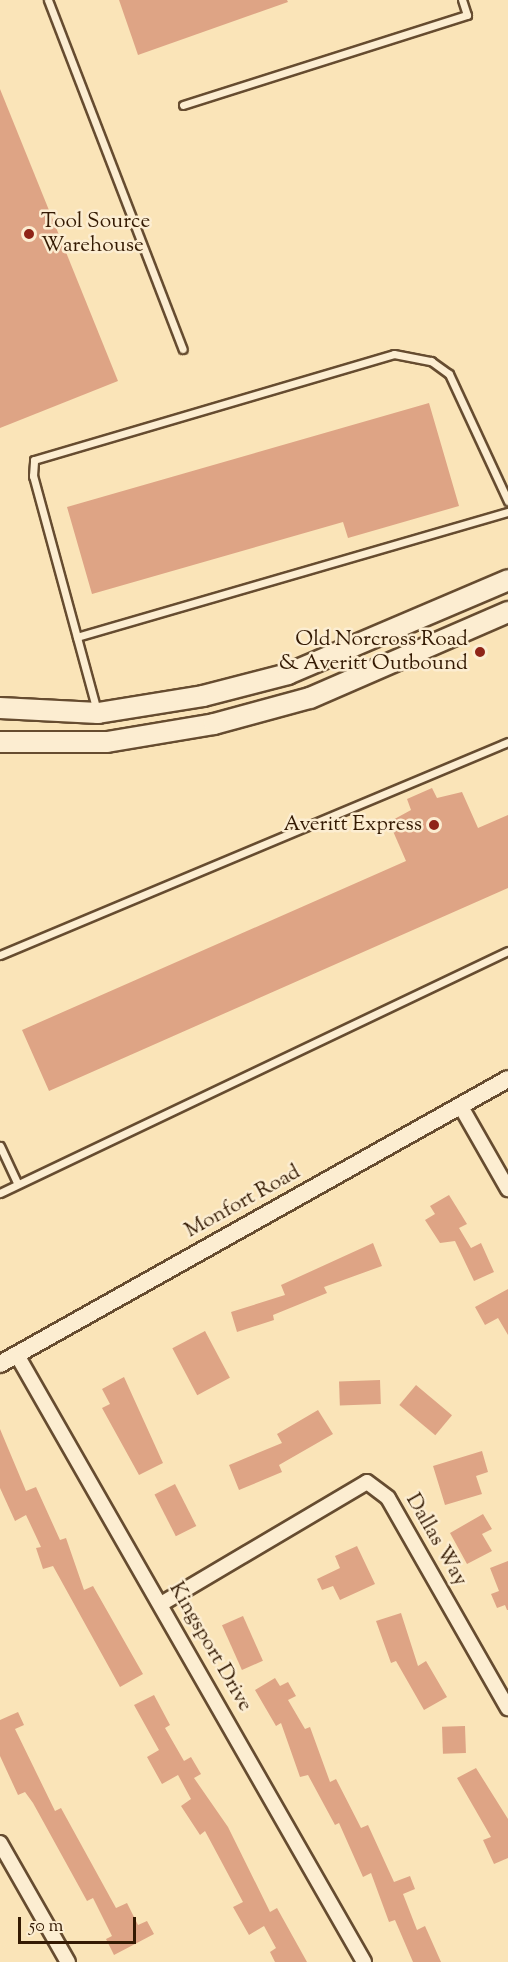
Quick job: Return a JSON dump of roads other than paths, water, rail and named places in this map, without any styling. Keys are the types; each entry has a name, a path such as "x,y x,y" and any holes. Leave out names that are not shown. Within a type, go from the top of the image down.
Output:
{"main road":[{"path":"0,708 98,713 203,696 288,674 508,580"},
{"path":"0,742 107,742 214,724 310,698 508,612"}],"street":[{"name":"Monfort Road","path":"0,1364 508,1079"},
{"path":"460,1105 508,1189"},
{"name":"Kingsport Drive","path":"17,1355 364,1962"},
{"name":"Dallas Way","path":"161,1604 368,1482 388,1498 508,1708"},
{"path":"0,1844 68,1962"}],"lane":[{"path":"48,0 183,349"},
{"path":"183,105 467,15 462,0"},
{"path":"98,713 33,476 34,460 394,354 431,361 449,374 508,501"},
{"path":"77,637 508,512"},
{"path":"0,956 508,742"},
{"path":"0,1193 17,1182 508,951"},
{"path":"0,1146 17,1182"}],"place":[{"name":"Tool Source Warehouse","path":"29,234"},
{"name":"Old Norcross Road & Averitt Outbound","path":"480,652"},
{"name":"Averitt Express","path":"434,825"}]}
